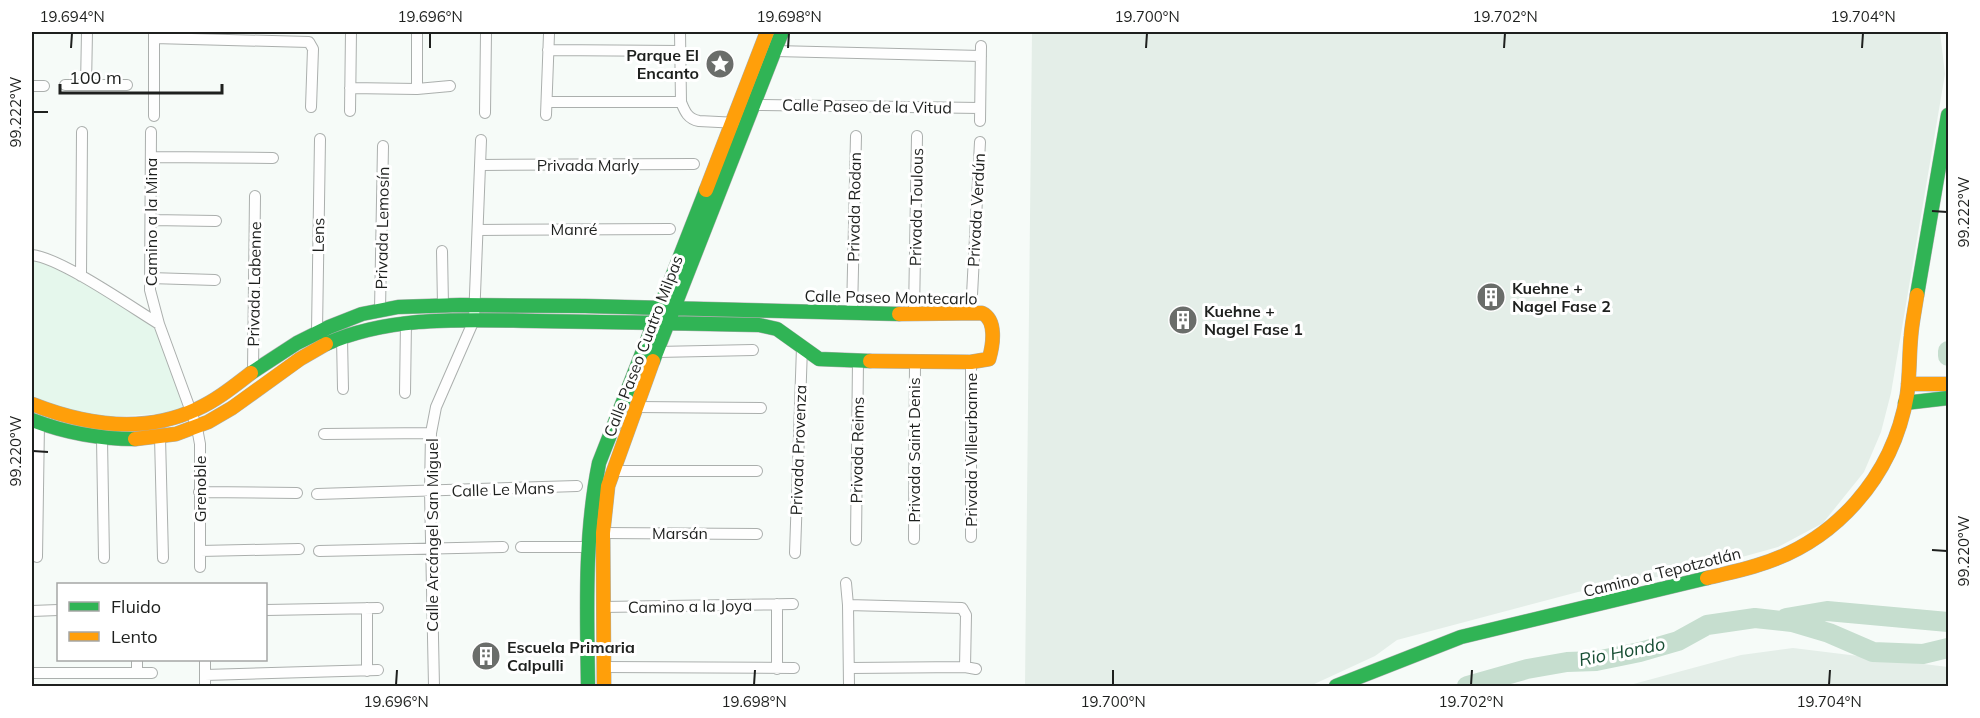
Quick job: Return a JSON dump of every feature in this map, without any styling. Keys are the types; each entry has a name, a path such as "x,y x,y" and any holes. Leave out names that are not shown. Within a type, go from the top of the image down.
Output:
{"street":[{"path":"86,85 87,32"},
{"path":"350,111 351,32"},
{"path":"417,32 417,89"},
{"path":"485,113 486,32"},
{"path":"681,32 681,102 684,111 693,120 747,123"},
{"name":"Calle Paseo Cuatro Milpas","path":"604,687 603,533 599,463 766,32"},
{"name":"Calle Paseo Cuatro Milpas","path":"588,687 588,548 601,486 613,471 635,407 782,32"},
{"path":"154,116 154,34 309,42 313,49 311,107"},
{"path":"546,115 549,34"},
{"path":"548,50 680,51"},
{"path":"775,51 981,51 980,121"},
{"path":"65,86 128,85"},
{"path":"32,86 44,86"},
{"path":"350,88 450,87"},
{"path":"547,102 681,102"},
{"name":"Calle Paseo de la Vitud","path":"755,105 980,108"},
{"name":"Camino a Tepotzotlán","path":"1336,687 1368,672 1461,637 1757,566 1799,549 1829,530 1851,510 1873,483 1889,451 1905,404 1911,333 1948,115"},
{"path":"81,132 81,276"},
{"name":"Camino a la Mina","path":"151,132 150,290 159,324 190,412"},
{"name":"Privada Rodan","path":"852,313 856,136"},
{"name":"Privada Toulous","path":"914,313 917,136"},
{"name":"Lens","path":"317,331 320,139"},
{"name":"Calle Arcángel San Miguel","path":"434,687 431,433 436,407 474,320 481,140"},
{"name":"Privada Verdún","path":"971,314 980,142"},
{"name":"Privada Lemosín","path":"380,310 383,146"},
{"path":"152,157 273,158"},
{"name":"Privada Marly","path":"481,165 694,164"},
{"name":"Privada Labenne","path":"253,371 255,196"},
{"path":"151,220 216,221"},
{"name":"Manré","path":"478,230 670,229"},
{"path":"442,251 443,305"},
{"path":"32,255 49,260 81,276 159,324"},
{"path":"150,278 215,280"},
{"name":"Calle Paseo Montecarlo","path":"32,404 69,417 115,424 158,421 190,412 227,391 286,349 317,331 380,310 443,305 982,314 988,316 991,321 991,353 989,359 985,361 971,362"},
{"path":"37,557 35,422 102,439 160,437 197,428 242,401 296,361 324,345 382,326 406,322 474,320 669,322 766,326 777,329 819,359 971,362"},
{"path":"405,393 406,322"},
{"path":"342,338 343,389"},
{"name":"Privada Provenza","path":"795,553 802,347"},
{"path":"657,352 753,350"},
{"name":"Privada Reims","path":"856,540 858,361"},
{"name":"Privada Saint Denis","path":"914,539 915,361"},
{"name":"Privada Villeurbanne","path":"971,362 971,537"},
{"path":"1908,384 1927,386 1948,384"},
{"path":"1905,404 1948,398"},
{"path":"635,407 760,408"},
{"name":"Grenoble","path":"190,412 197,428 200,444 200,567"},
{"path":"324,434 431,433"},
{"path":"160,437 163,558"},
{"path":"102,439 104,558"},
{"path":"613,471 757,471"},
{"name":"Calle Le Mans","path":"317,494 577,486"},
{"path":"199,492 297,493"},
{"name":"Marsán","path":"603,533 757,534"},
{"path":"320,550 503,547"},
{"path":"521,547 588,548"},
{"path":"200,550 298,549"},
{"path":"588,582 602,582"},
{"path":"846,583 849,605 849,687"},
{"name":"Camino a la Joya","path":"777,604 777,669"},
{"name":"Camino a la Joya","path":"603,607 793,604"},
{"path":"849,605 962,608 966,615 965,667"},
{"path":"205,661 205,681 373,670 373,608 267,610"},
{"path":"32,611 57,610"},
{"path":"137,661 137,673"},
{"path":"604,667 794,668"},
{"path":"850,668 965,667 976,669"},
{"path":"32,673 152,673"}],"shaded area":[{"path":"1032,32 1940,32 1945,74 1891,393 1881,432 1864,472 1823,523 1778,547 1699,569 1578,592 1397,640 1375,656 1310,686 1025,686"},
{"path":"1793,648 1948,667 1948,686 1626,686 1741,655"}],"green space":[{"path":"32,254 42,254 156,315 190,412 72,419 32,403"}],"waterway":[{"name":"Rio Hondo","path":"1948,351 1948,356"},
{"path":"1786,618 1827,611 1948,622"},
{"name":"Rio Hondo","path":"1467,686 1527,669 1567,662 1596,661 1640,652 1678,641 1707,625 1755,618 1792,622 1829,633 1873,652 1923,654 1948,648"}],"traffic: fast":[{"path":"653,361 782,32"},
{"path":"1917,295 1948,115"},
{"path":"588,686 589,546 599,463 706,190"},
{"path":"251,373 297,343 329,327 362,314 398,307 585,306 899,314"},
{"path":"326,344 377,328 429,321 759,325 777,329 819,359 870,361"},
{"path":"1905,403 1948,398"},
{"path":"32,420 83,434 135,439"},
{"path":"1336,686 1461,637 1707,578"}],"traffic: slow":[{"path":"706,190 767,32"},
{"path":"1707,578 1755,566 1811,541 1856,503 1874,479 1889,453 1900,425 1909,380 1911,331 1917,295"},
{"path":"870,361 971,362 989,359 993,333 990,321 982,313 899,314"},
{"path":"135,439 176,434 208,422 232,408 300,359 326,344"},
{"path":"604,686 603,533 608,486 653,361"},
{"path":"32,404 94,421 115,424 156,422 197,409 251,373"},
{"path":"1908,384 1948,384"}],"place":[{"name":"Parque El Encanto","path":"720,64"},
{"name":"Kuehne + Nagel Fase 2","path":"1491,297"},
{"name":"Kuehne + Nagel Fase 1","path":"1183,320"},
{"name":"Escuela Primaria Calpulli","path":"486,656"}]}
